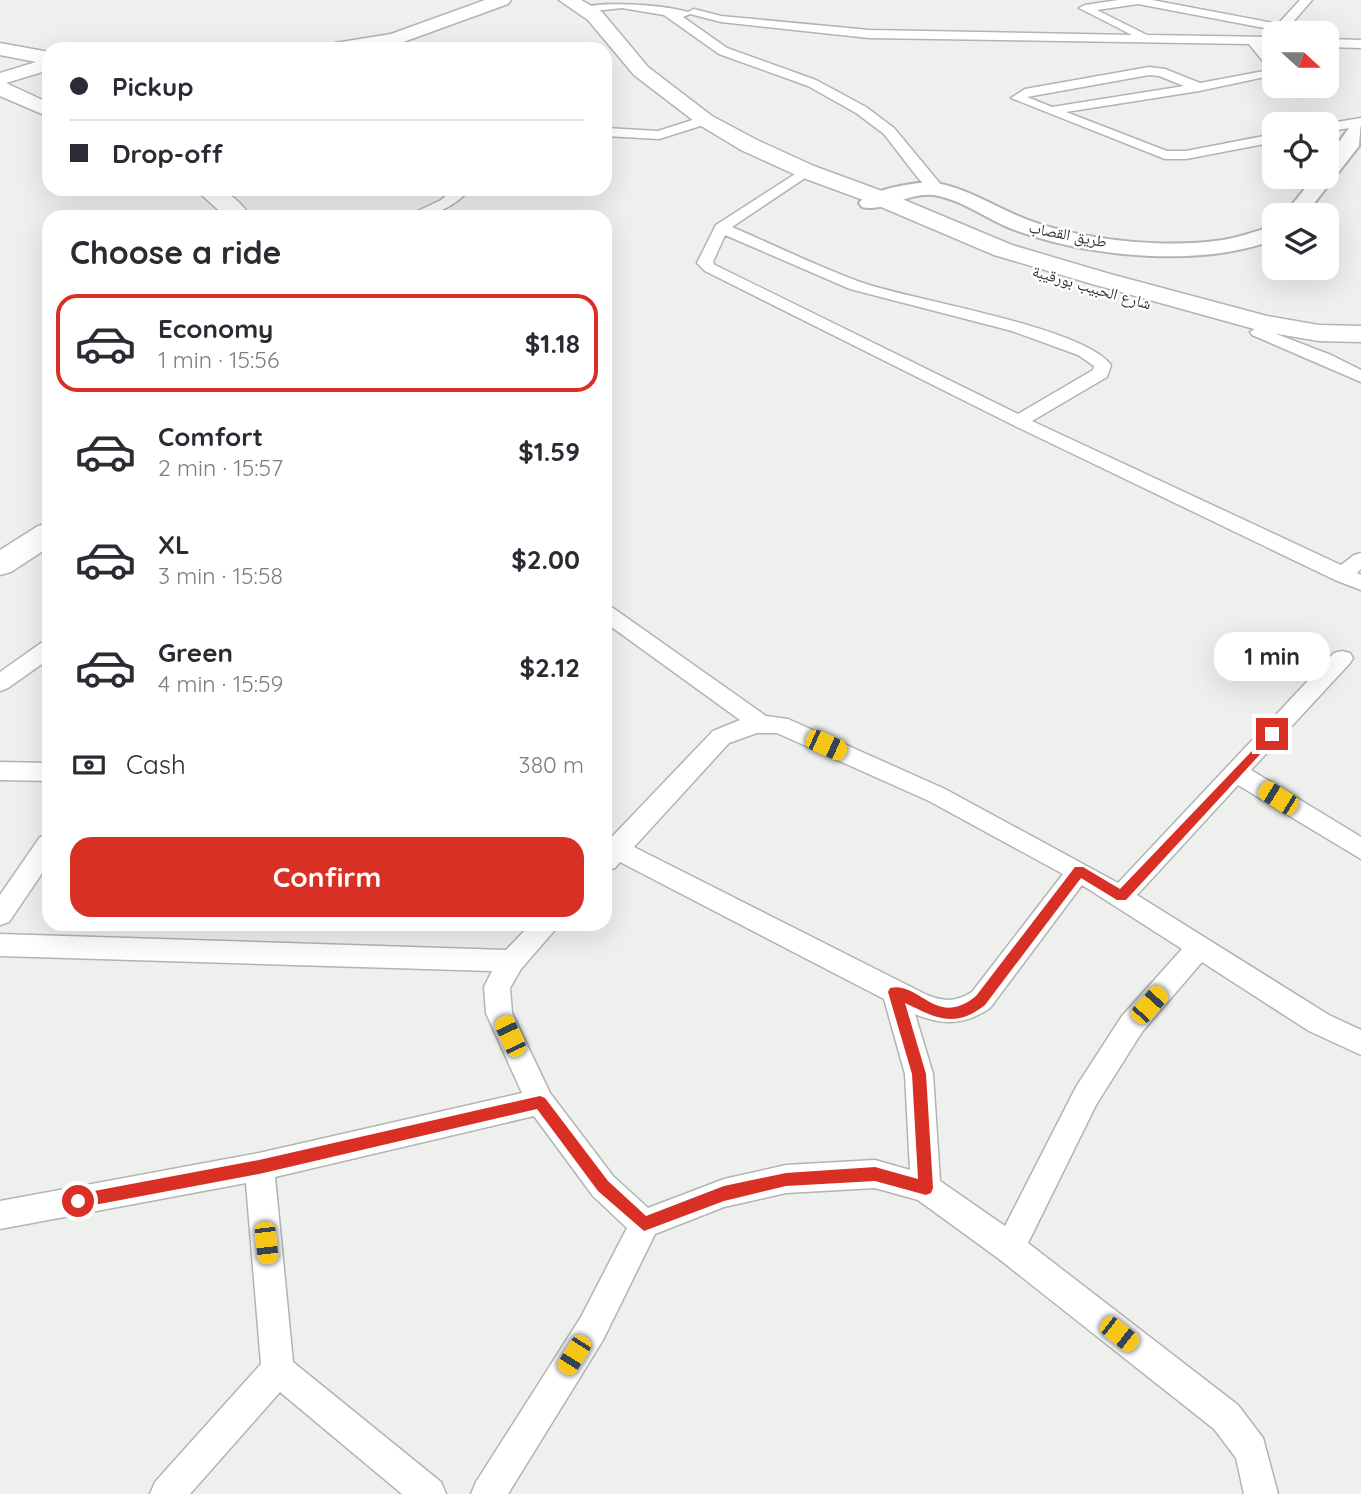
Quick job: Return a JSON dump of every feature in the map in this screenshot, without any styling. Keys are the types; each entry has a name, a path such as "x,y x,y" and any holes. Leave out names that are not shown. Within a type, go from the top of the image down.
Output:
{"main road":[{"path":"377,42 395,39 502,0"},
{"name":"شارع الحبيب بورقيبة","path":"576,4 595,16 641,71 705,120 749,145 838,184 848,193 1003,250 1101,279 1265,324 1319,333 1361,334"},
{"path":"0,49 42,57"},
{"path":"12,83 42,68"},
{"path":"12,83 42,90"},
{"path":"12,83 42,106"},
{"path":"12,83 28,110 42,117"},
{"path":"1339,159 1361,124"},
{"name":"طريق القصاب","path":"875,201 914,190 937,189 1030,228 1151,247 1206,249 1237,245 1262,237"},
{"path":"1304,203 1315,189"},
{"path":"217,196 233,210"},
{"path":"240,196 255,210"},
{"name":"شارع الحبيب بورقيبة","path":"875,201 1007,261 1258,332 1305,342 1361,346"},
{"path":"0,544 42,517"},
{"path":"0,565 42,538"}],"street":[{"path":"1288,21 1306,0"},
{"path":"1148,39 1086,8 1135,1 1262,26"},
{"path":"576,4 622,5 669,13 697,6 732,20 869,34 1262,41"},
{"path":"669,13 723,51 812,83 861,110 889,131 923,176 937,189"},
{"path":"1049,111 1268,74 1272,65 1252,41"},
{"path":"1339,43 1361,44"},
{"path":"1199,87 1161,72 1149,71 1025,93 1017,98 1165,155 1186,155 1262,140"},
{"path":"612,132 659,135 705,120"},
{"path":"1339,127 1361,124"},
{"path":"806,170 720,228 705,263 710,268 1019,421 1361,583"},
{"path":"429,210 454,196"},
{"path":"720,228 856,286 1018,328 1084,351 1103,365 1101,373 1019,421"},
{"path":"1258,332 1361,377"},
{"path":"1342,575 1361,559"},
{"path":"612,617 760,723"},
{"path":"0,683 42,653"},
{"path":"1121,896 1342,658"},
{"path":"612,854 721,737 739,728 760,723 780,725 937,794 1079,871 1319,1023 1361,1043"},
{"path":"0,771 42,772"},
{"path":"1236,772 1361,849"},
{"path":"0,915 42,854"},
{"path":"612,855 937,1012 955,1014 969,1010 981,1000 1079,871"},
{"path":"540,931 512,961 497,987 499,1013 540,1102 603,1186 644,1224"},
{"path":"0,945 512,961"},
{"path":"1010,1248 1086,1096 1132,1024 1199,948"},
{"path":"895,992 919,1074 926,1188"},
{"path":"0,1215 259,1167 540,1102"},
{"path":"259,1167 278,1370 429,1494"},
{"path":"488,1494 603,1308 628,1263 644,1224 724,1194 786,1180 875,1174 926,1188 1010,1248 1226,1417 1251,1450 1261,1494"},
{"path":"167,1494 278,1370"}],"route":[{"path":"78,1201 259,1167 540,1102 603,1186 644,1224 724,1194 786,1180 875,1174 926,1188 919,1074 895,992 937,1012 955,1014 969,1010 981,1000 1079,871 1121,896 1272,734"}]}
